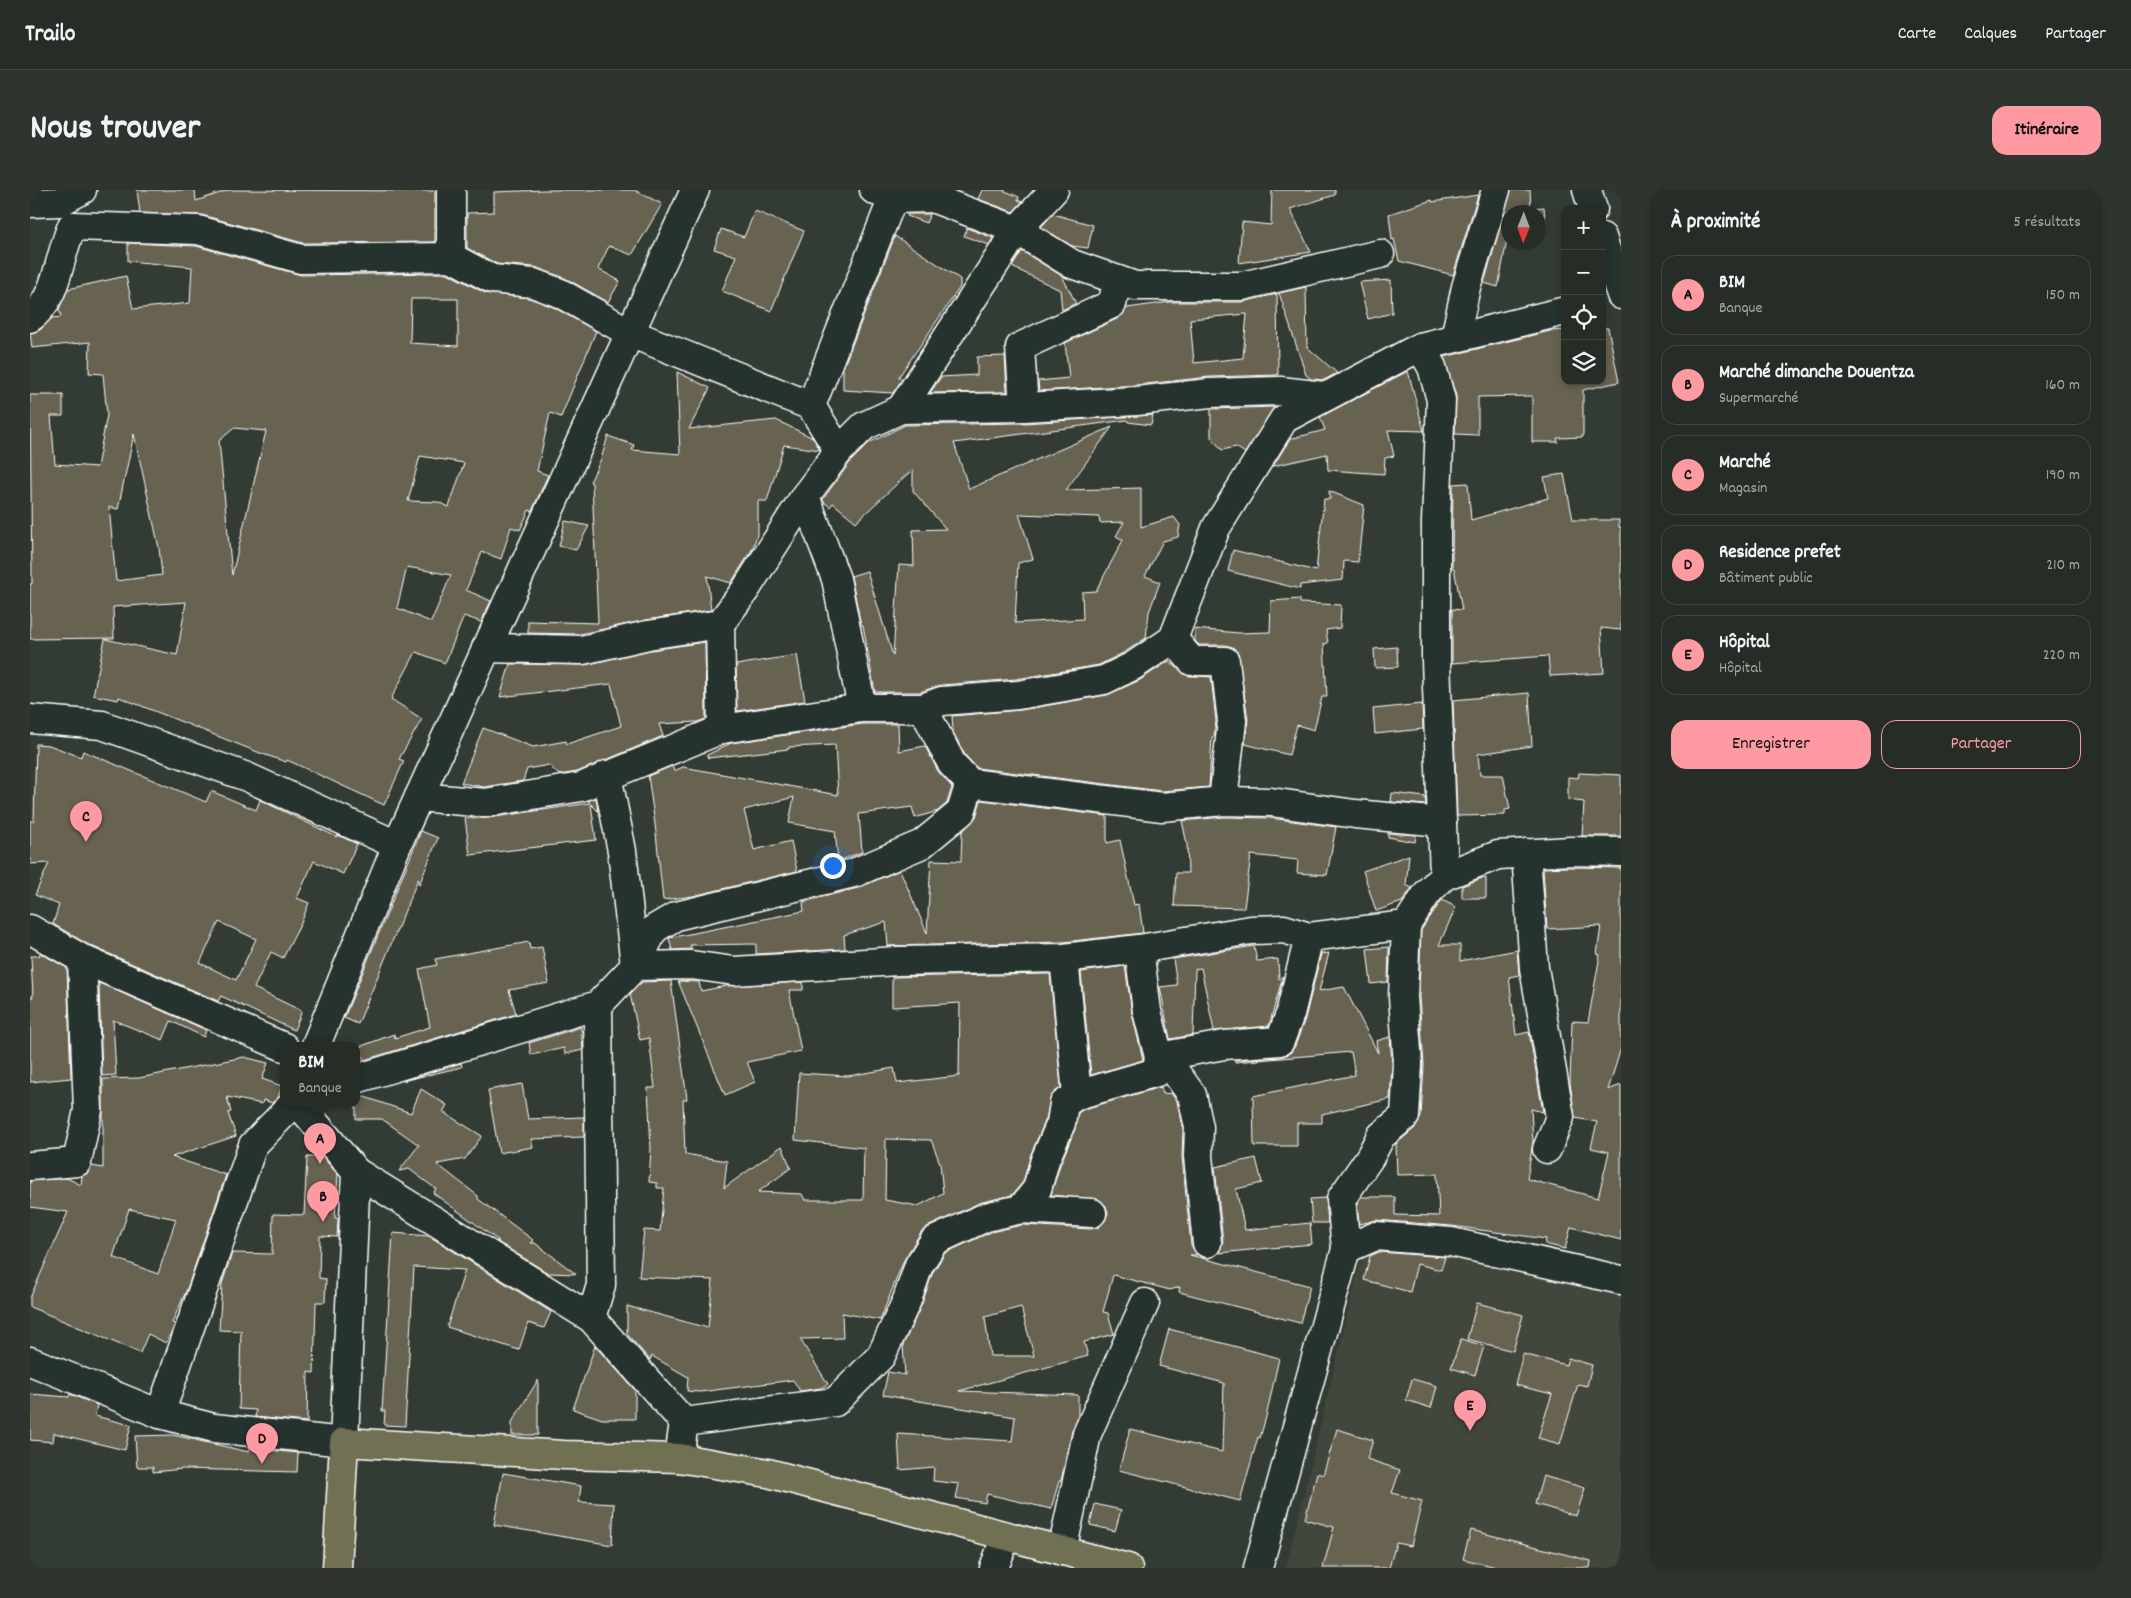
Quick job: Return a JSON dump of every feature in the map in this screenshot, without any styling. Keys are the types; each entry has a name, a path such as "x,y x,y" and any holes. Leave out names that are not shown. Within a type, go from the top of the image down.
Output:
{"main road":[{"path":"337,1568 344,1442 564,1455 679,1458 768,1473 1128,1568"}],"street":[{"path":"451,190 451,257"},
{"path":"317,1042 397,845 695,190"},
{"path":"900,409 1017,230 1054,190"},
{"path":"1455,338 1466,287 1496,190"},
{"path":"1587,190 1592,205"},
{"path":"811,406 888,193 932,198 1017,230 1072,264 1135,286 1242,286 1380,254"},
{"path":"30,203 71,206 198,230 301,259 451,257 492,279 532,283 560,293 630,332 811,406 839,450"},
{"path":"30,318 36,314 52,288 64,245 71,206"},
{"path":"1606,249 1621,296 1606,301"},
{"path":"1024,407 1020,347 1112,304 1118,280"},
{"path":"419,798 485,803 581,786 722,729 862,708 923,708 942,701 1018,695 1104,680 1133,666 1173,639 1216,528 1242,483 1284,419 1324,396 1420,347 1561,312"},
{"path":"1420,347 1432,367 1441,400 1436,521 1436,660 1444,876"},
{"path":"722,729 720,624 746,589 805,496 839,450 864,426 900,409 1024,407 1137,401 1230,392 1280,391 1324,396"},
{"path":"805,496 836,579 862,708"},
{"path":"486,648 582,650 648,635 720,624"},
{"path":"1173,639 1192,661 1225,661 1232,721 1223,801"},
{"path":"923,708 952,764 970,783 1162,807 1223,801 1272,802 1355,814 1442,822"},
{"path":"30,719 102,725 247,777 397,845"},
{"path":"607,775 622,851 635,966"},
{"path":"360,1078 598,1005 635,966 654,929 676,916 854,873 922,844 961,812 970,783"},
{"path":"1258,1568 1346,1249 1341,1199 1370,1157 1381,1136 1405,1116 1408,1064 1403,997 1406,925 1428,892 1444,876 1498,855 1571,851 1621,852"},
{"path":"1526,853 1534,968 1560,1117 1547,1149"},
{"path":"635,966 691,965 734,972 898,962 1064,958 1139,949 1251,930 1284,930 1309,937 1406,925"},
{"path":"30,929 82,959 280,1045"},
{"path":"1159,1057 1224,1045 1280,1041 1290,1014 1309,937"},
{"path":"1021,1209 1037,1189 1044,1160 1061,1123 1064,1104 1077,1095 1157,1072 1159,1057 1148,1011 1139,949"},
{"path":"1064,958 1077,1095"},
{"path":"30,1166 77,1162 88,1110 82,959"},
{"path":"591,1318 601,1285 598,1005"},
{"path":"1159,1057 1176,1073 1192,1095 1199,1127 1198,1156 1206,1243"},
{"path":"160,1414 253,1144 290,1107"},
{"path":"301,1107 356,1172 591,1318 684,1422 679,1458"},
{"path":"30,1361 160,1414 214,1428 344,1442 356,1172"},
{"path":"684,1422 835,1402 881,1356 907,1300 920,1265 934,1241 986,1217 1021,1209 1092,1213"},
{"path":"1346,1249 1376,1236 1451,1242 1621,1280"},
{"path":"1062,1551 1087,1434 1145,1303"},
{"path":"994,1568 1006,1536"}],"shaded area":[{"path":"1365,1242 1430,1243 1621,1293 1621,1568 1286,1568"}],"building":[{"path":"137,190 195,190 196,201 229,190 435,191 435,242 303,243 202,215 140,213"},
{"path":"634,190 662,204 632,255 609,246 598,269 620,281 608,302 565,278 535,267 497,264 467,248 467,213 494,212 494,192"},
{"path":"982,190 1003,190 1019,197 1018,200 1022,202 1013,212 978,199"},
{"path":"1272,190 1335,190 1335,195 1290,209 1311,252 1239,263 1242,222 1271,225"},
{"path":"1511,190 1530,190 1531,205 1507,205"},
{"path":"1478,195 1453,275 1399,261 1394,239 1392,240 1389,214 1432,200 1432,202"},
{"path":"755,211 804,231 771,311 722,291 736,256 714,249 721,229 744,237"},
{"path":"908,214 930,214 926,223 907,216"},
{"path":"1053,214 1093,225 1088,248 1072,246 1041,227"},
{"path":"1501,224 1501,250 1505,250 1498,287 1484,283"},
{"path":"967,228 993,238 989,245 964,236"},
{"path":"895,236 960,279 960,287 898,378 903,378 893,393 843,390 843,368"},
{"path":"128,243 196,246 301,275 447,273 485,293 529,298 553,307 596,331 561,417 550,413 537,471 548,475 532,511 529,510 520,530 511,527 501,559 482,552 466,590 491,601 481,622 464,616 445,663 416,652 391,699 422,719 399,759 404,761 384,805 287,760 286,762 260,753 119,697 118,700 93,695 105,639 177,655 186,602 113,607 114,638 30,639 30,584 32,584 30,395 63,395 63,416 51,416 55,464 97,467 107,415 103,374 89,373 90,342 32,348 30,333 40,330 52,318 61,317 59,309 68,289 126,276 133,309 190,303 192,267 128,261","holes":["411,299 458,299 458,346 410,343","234,428 266,431 232,575 219,441","134,434 159,548 162,575 116,581 109,507 118,509","420,456 464,463 449,507 438,502 408,501","407,567 451,575 431,622 397,608"]},
{"path":"1022,251 1062,276 1076,303 1062,310 1060,290 1012,267"},
{"path":"1391,280 1392,313 1368,319 1359,282"},
{"path":"1306,287 1307,347 1337,373 1324,380 1311,379 1306,375 1279,293"},
{"path":"1277,294 1278,375 1209,377 1136,385 1039,391 1038,381 1069,378 1065,343 1119,318 1127,308 1170,302 1242,302","holes":["1247,314 1243,358 1194,363 1190,319"]},
{"path":"1606,328 1608,328 1619,382 1606,385"},
{"path":"1561,330 1561,385 1606,385 1583,390 1583,437 1557,438 1558,442 1532,442 1532,396 1478,397 1478,435 1455,434 1456,396 1444,357 1550,331"},
{"path":"1005,356 1007,392 930,393 941,377 977,375 977,357"},
{"path":"1408,371 1424,431 1388,430 1394,456 1385,458 1384,474 1328,470 1327,454 1273,466 1290,439 1325,430 1320,417"},
{"path":"677,372 710,388 689,429 776,420 813,438 820,450 784,445 767,501 758,501 758,531 753,548 731,583 707,576 711,610 646,620 580,634 528,633 528,621 598,623 592,483 590,482 601,459 608,436 634,445 632,450 680,454"},
{"path":"1275,407 1245,453 1236,447 1222,450 1211,437 1211,409"},
{"path":"1153,415 1151,425 1128,422 1127,420 954,443 969,489 1112,427 1066,490 1141,488 1141,527 1174,517 1180,525 1178,537 1163,541 1145,576 1160,582 1149,612 1146,638 1125,652 1099,665 1016,679 941,685 920,692 875,692 863,625 861,625 851,576 867,571 893,656 899,565 914,566 913,530 946,529 913,491 913,469 856,522 833,503 830,507 823,499 851,461 869,443 905,425 1024,423","holes":["1019,514 1099,517 1100,523 1124,522 1116,536 1123,540 1096,591 1082,592 1083,619 1015,623 1018,563 1033,559"]},
{"path":"1564,474 1573,520 1619,520 1619,527 1621,527 1621,630 1601,628 1604,673 1550,676 1548,656 1452,663 1452,609 1462,610 1454,568 1452,568 1453,484 1468,483 1471,520 1548,498 1544,477"},
{"path":"1329,491 1364,505 1358,562 1344,561 1343,580 1300,585 1300,589 1228,571 1233,550 1316,571 1324,499 1330,499"},
{"path":"565,521 589,526 576,550 559,546"},
{"path":"1300,599 1300,603 1341,605 1340,628 1326,630 1328,643 1324,644 1327,697 1322,697 1314,730 1297,725 1289,755 1245,744 1248,719 1238,653 1233,647 1225,645 1199,645 1195,641 1195,629 1239,633 1270,632 1271,601"},
{"path":"705,642 706,719 697,722 659,724 663,736 577,772 559,775 549,765 527,769 523,781 484,787 461,783 483,728 533,747 566,741 567,744 621,726 611,684 500,697 510,664 585,665 651,650"},
{"path":"1397,647 1398,667 1375,668 1374,649"},
{"path":"797,655 805,701 737,711 736,665"},
{"path":"1169,661 1186,675 1211,677 1216,721 1214,737 1212,737 1209,787 1162,791 977,768 965,755 953,732 952,716 1021,710 1107,695 1140,680"},
{"path":"1529,693 1532,746 1478,754 1480,775 1503,775 1510,809 1505,810 1505,815 1457,816 1453,700"},
{"path":"1422,704 1423,729 1375,734 1373,709"},
{"path":"863,724 898,724 899,751 925,746 938,771 952,787 947,803 938,811 915,818 912,807 859,814 862,852 838,861 835,831 789,823 794,797 744,810 754,850 791,841 797,871 693,896 663,900 648,776 672,766 674,771 683,767 838,795 835,745 789,747 789,749 708,758 707,755 731,743"},
{"path":"36,744 49,745 81,757 83,751 206,802 211,791 256,810 260,800 337,837 338,835 357,844 343,874 314,861 297,898 309,903 301,923 283,958 271,952 254,988 302,1011 294,1030 221,996 218,1001 89,945 53,924 59,905 35,895 49,863 30,864 30,821 34,821","holes":["219,922 256,939 236,980 200,963"]},
{"path":"1579,773 1621,775 1621,836 1582,836 1584,802 1568,800 1568,777 1578,778"},
{"path":"1392,793 1425,797 1426,805 1391,802"},
{"path":"596,798 598,811 591,804 596,840 470,855 465,818 488,818 590,803 588,801"},
{"path":"981,800 1107,816 1107,843 1120,840 1134,905 1139,904 1143,933 1063,942 888,946 886,922 844,935 845,949 756,954 756,944 690,945 692,949 672,950 669,938 804,911 803,902 858,888 900,870 927,933 931,860 961,861 962,832 976,817"},
{"path":"1224,817 1270,818 1336,827 1327,875 1297,873 1298,860 1251,855 1244,908 1174,906 1176,873 1188,873 1187,844 1182,821"},
{"path":"421,831 438,838 419,885 418,879 358,1024 344,1018"},
{"path":"1388,833 1416,835 1415,842 1388,837"},
{"path":"1409,855 1406,885 1412,888 1402,902 1376,911 1363,871"},
{"path":"1543,868 1621,868 1621,1048 1608,1090 1621,1085 1621,1240 1571,1227 1565,1249 1545,1244 1546,1239 1452,1226 1377,1220 1359,1224 1357,1203 1361,1197 1395,1197 1395,1215 1439,1216 1437,1174 1397,1175 1396,1144 1415,1128 1421,1117 1424,1065 1419,997 1421,930 1442,900 1456,907 1439,945 1460,945 1460,961 1517,950 1519,975 1509,977 1516,1035 1529,1032 1543,1112 1531,1109 1533,1142 1527,1179 1598,1198 1609,1152 1591,1148 1597,1122 1575,1118 1570,1083 1572,1021 1588,1022 1600,955 1597,954 1601,926 1547,929"},
{"path":"1486,878 1486,898 1462,898 1462,886"},
{"path":"529,942 530,949 542,947 549,983 509,990 516,1014 364,1060 360,1047 394,1034 395,1038 430,1027 419,969 437,965 435,959"},
{"path":"1254,946 1257,961 1278,959 1279,979 1283,976 1269,1026 1214,1031 1201,968 1195,969 1193,1035 1170,1039 1160,987 1177,985 1173,959"},
{"path":"1389,947 1388,982 1371,984 1367,949"},
{"path":"40,953 67,968 71,1078 30,1082 30,997 33,997 31,956 39,956"},
{"path":"1329,953 1319,991 1344,987 1378,1053 1376,1041 1390,1037 1392,1064 1390,1099 1322,1114 1322,1123 1297,1123 1297,1146 1254,1146 1253,1096 1355,1075 1351,1052 1235,1062 1235,1060 1281,1057 1290,1053 1295,1046 1305,1019 1321,954"},
{"path":"1125,966 1132,1013 1143,1060 1091,1075 1081,972"},
{"path":"1050,974 1061,1087 1051,1096 1046,1119 1031,1154 1023,1182 1012,1195 979,1203 927,1227 921,1232 904,1260 880,1320 842,1313 843,1338 800,1339 828,1384 821,1388 800,1391 793,1380 700,1392 687,1391 688,1377 652,1356 650,1360 627,1334 627,1306 708,1328 713,1280 639,1277 644,1230 660,1231 664,1188 657,1188 657,1183 649,1182 651,1148 648,1088 655,1088 649,1038 640,1040 630,994 642,982 671,981 687,1099 683,1100 685,1154 727,1161 724,1188 782,1146 791,1168 758,1192 802,1194 805,1200 863,1200 864,1148 795,1140 799,1073 848,1076 894,1068 897,1083 959,1076 960,1003 892,1007 892,977","holes":["886,1139 931,1140 940,1163 943,1193 918,1206 885,1200"]},
{"path":"678,981 699,982 701,991 726,986 803,982 803,990 789,990 801,1051 747,1062 755,1082 725,1095"},
{"path":"99,983 206,1030 204,1037 171,1021 163,1040 113,1020 116,1075 102,1076"},
{"path":"581,1027 583,1050 565,1054 564,1048 531,1055 529,1043"},
{"path":"244,1057 268,1063 262,1079 280,1085 278,1097 272,1103 263,1100 262,1104 227,1097 231,1112 228,1113 236,1136 172,1157 226,1175 187,1289 172,1323 175,1324 172,1331 166,1343 148,1334 140,1353 30,1307 30,1298 68,1212 30,1207 30,1181 67,1178 81,1185 82,1176 88,1173 92,1166 103,1168 103,1079 139,1078","holes":["129,1209 176,1219 158,1274 113,1257"]},
{"path":"461,1063 462,1067 402,1081"},
{"path":"522,1084 528,1119 584,1117 584,1137 531,1139 533,1147 499,1153 488,1090"},
{"path":"1161,1087 1163,1094 1171,1093 1177,1102 1183,1128 1182,1157 1191,1245 1197,1255 1190,1255 1310,1286 1300,1323 1179,1292 1180,1287 1170,1290 1113,1275 1103,1312 1108,1313 1114,1334 1084,1342 1088,1356 959,1391 1078,1395 1078,1416 1072,1431 1061,1481 1059,1481 1051,1509 987,1494 985,1503 956,1498 959,1484 933,1481 934,1467 900,1470 898,1434 1012,1441 1015,1417 883,1395 888,1372 905,1375 903,1345 921,1306 933,1272 945,1253 991,1232 1022,1225 1091,1229 1099,1227 1105,1221 1108,1213 1106,1206 1100,1200 1051,1195 1060,1165 1075,1129 1078,1113 1084,1109","holes":["1021,1307 1034,1356 990,1356 985,1317"]},
{"path":"421,1089 447,1105 443,1112 482,1136 465,1159 437,1164 478,1196 478,1199 533,1240 530,1243 535,1243 576,1274 548,1273 496,1241 499,1241 433,1193 436,1189 409,1169 399,1171 419,1145 382,1119 356,1119 356,1107 360,1107 360,1095 411,1113"},
{"path":"307,1157 323,1157 338,1175 335,1218 338,1218 337,1237 320,1236 319,1278 326,1279 325,1302 316,1302 314,1373 308,1372 307,1422 255,1417 256,1410 239,1409 241,1331 219,1330 222,1284 232,1253 272,1254 273,1214 304,1215"},
{"path":"1256,1158 1262,1183 1236,1189 1245,1230 1310,1223 1312,1244 1219,1253 1223,1241 1215,1167"},
{"path":"1326,1198 1328,1223 1312,1223 1310,1199"},
{"path":"393,1233 429,1236 551,1312 544,1328 528,1323 519,1350 447,1327 465,1270 414,1267 405,1426 384,1425 385,1411 382,1411"},
{"path":"1379,1252 1445,1257 1441,1270 1417,1264 1410,1292 1364,1280 1370,1256"},
{"path":"1477,1303 1523,1315 1513,1351 1467,1339"},
{"path":"1169,1329 1279,1358 1266,1417 1260,1438 1258,1437 1240,1501 1119,1470 1130,1429 1222,1452 1224,1383 1159,1366"},
{"path":"1461,1339 1484,1346 1475,1375 1451,1368"},
{"path":"595,1346 635,1390 635,1419 602,1419 573,1409"},
{"path":"1523,1354 1566,1365 1568,1358 1592,1365 1587,1386 1578,1384 1560,1444 1538,1438 1552,1394 1515,1385"},
{"path":"1412,1379 1437,1386 1431,1408 1406,1400"},
{"path":"538,1380 538,1435 512,1435 512,1422"},
{"path":"30,1394 69,1397 70,1394 97,1405 95,1416 131,1425 125,1450 54,1433 53,1442 30,1440"},
{"path":"1337,1429 1373,1440 1367,1459 1400,1470 1392,1493 1422,1501 1411,1546 1396,1543 1389,1568 1323,1568 1334,1527 1305,1519 1317,1473 1323,1475"},
{"path":"173,1435 249,1452 249,1448 298,1453 297,1472 182,1469 153,1472 153,1467 137,1467 135,1436"},
{"path":"503,1473 581,1486 579,1502 614,1504 612,1545 494,1525"},
{"path":"1543,1476 1585,1488 1576,1516 1535,1504"},
{"path":"1095,1504 1121,1510 1115,1531 1090,1525"},
{"path":"1471,1530 1591,1561 1590,1568 1500,1568 1463,1559"}],"place":[{"name":"Marché","path":"86,842"},
{"name":"BIM","path":"320,1164"},
{"name":"Marché dimanche Douentza","path":"323,1222"},
{"name":"Hôpital","path":"1470,1431"},
{"name":"Residence prefet","path":"262,1464"}]}
